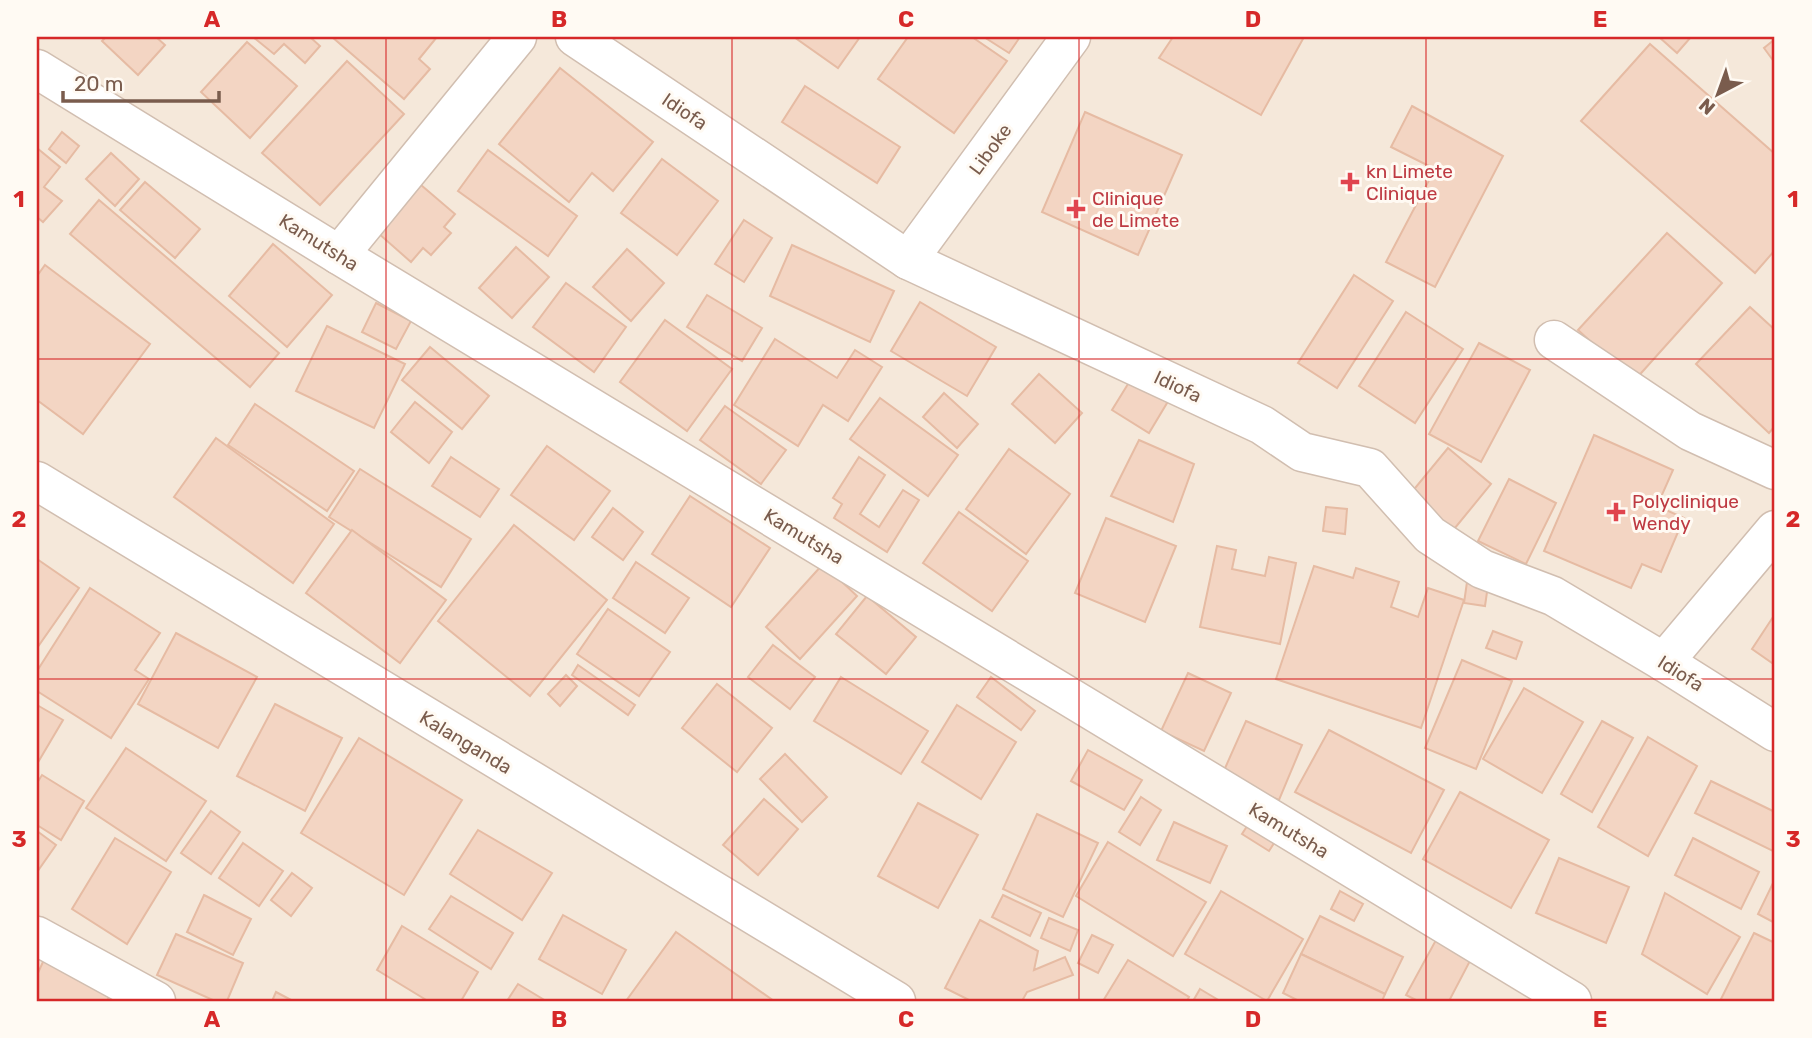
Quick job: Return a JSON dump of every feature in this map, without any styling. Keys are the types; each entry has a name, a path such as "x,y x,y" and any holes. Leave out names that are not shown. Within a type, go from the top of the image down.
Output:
{"street":[{"path":"339,255 517,37"},
{"name":"Idiofa","path":"575,37 908,260 1262,425 1302,452 1370,468 1430,535 1440,542 1482,569 1553,596 1775,732"},
{"name":"Liboke","path":"908,260 1071,37"},
{"name":"Kamutsha","path":"37,69 339,255 1572,1001"},
{"path":"1554,340 1690,431 1775,470"},
{"name":"Kalanganda","path":"37,481 897,1001"},
{"path":"1664,662 1775,530"},
{"path":"37,936 156,1001"}],"shaded area":[{"path":"37,37 1775,37 1775,1001 37,1001"}],"building":[{"path":"106,37 156,37 165,45 138,75 102,41"},
{"path":"253,37 310,37 320,46 305,63 284,44 274,54"},
{"path":"332,37 437,37 419,59 430,69 404,99"},
{"path":"794,37 860,37 838,68"},
{"path":"908,37 972,37 1007,61 954,133 878,79"},
{"path":"984,37 1020,37 1009,53"},
{"path":"1173,37 1304,37 1261,115 1159,58"},
{"path":"1659,37 1691,37 1677,53"},
{"path":"1775,39 1775,63 1764,48"},
{"path":"247,42 297,86 250,138 201,92"},
{"path":"1650,44 1775,154 1775,250 1755,273 1581,121"},
{"path":"347,61 404,114 320,205 262,153"},
{"path":"560,68 653,142 613,191 592,173 569,202 499,144"},
{"path":"805,86 900,147 877,183 782,122"},
{"path":"1412,106 1503,156 1435,287 1386,262 1435,169 1391,147"},
{"path":"1085,112 1182,155 1138,255 1042,212"},
{"path":"62,132 79,146 66,163 49,149"},
{"path":"37,148 60,167 44,187 62,201 43,222 37,217"},
{"path":"488,150 577,216 548,256 458,191"},
{"path":"111,153 139,179 115,206 86,179"},
{"path":"662,159 718,201 677,255 621,213"},
{"path":"145,182 200,229 175,258 120,210"},
{"path":"421,185 455,214 444,227 451,233 431,255 423,248 411,262 378,233"},
{"path":"99,200 279,353 250,387 70,234"},
{"path":"744,220 772,238 744,282 715,264"},
{"path":"1667,233 1722,283 1634,381 1578,330"},
{"path":"273,244 332,295 287,347 229,296"},
{"path":"792,245 894,291 870,342 770,296"},
{"path":"516,247 549,277 512,318 479,288"},
{"path":"627,249 664,283 631,321 593,287"},
{"path":"45,265 150,344 83,434 37,400 37,276"},
{"path":"1354,275 1393,301 1337,388 1298,363"},
{"path":"566,283 626,327 594,372 533,327"},
{"path":"707,295 762,328 742,361 687,327"},
{"path":"920,302 996,347 967,396 891,351"},
{"path":"376,303 411,321 396,349 362,332"},
{"path":"1750,307 1775,330 1775,426 1769,433 1696,364"},
{"path":"1406,312 1463,349 1415,423 1359,386"},
{"path":"665,320 732,369 687,431 620,382"},
{"path":"327,326 405,364 374,428 296,391"},
{"path":"775,339 837,378 855,350 882,367 848,421 823,405 798,446 734,405"},
{"path":"1479,343 1530,370 1481,462 1429,434"},
{"path":"430,347 489,396 462,429 402,380"},
{"path":"1136,371 1173,393 1149,433 1112,410"},
{"path":"1039,374 1082,413 1055,443 1012,404"},
{"path":"944,393 978,424 957,448 923,417"},
{"path":"880,398 958,455 928,496 850,439"},
{"path":"415,402 452,432 429,463 391,432"},
{"path":"255,404 354,471 327,511 228,445"},
{"path":"725,406 786,450 761,484 700,440"},
{"name":"Polyclinique Wendy","path":"1594,435 1673,470 1657,506 1684,518 1661,572 1642,564 1631,588 1544,551"},
{"path":"216,438 334,524 293,583 174,497"},
{"path":"1139,440 1194,464 1173,522 1111,496"},
{"path":"547,446 610,491 574,540 511,495"},
{"path":"1448,448 1491,484 1450,534 1406,499"},
{"path":"1009,449 1070,494 1026,554 966,509"},
{"path":"451,457 499,489 480,517 432,486"},
{"path":"859,457 885,475 860,514 879,527 903,490 919,500 887,552 834,518 842,504 833,498"},
{"path":"360,469 471,539 441,587 329,517"},
{"path":"1509,479 1556,503 1526,564 1478,541"},
{"path":"690,496 770,548 731,607 652,554"},
{"path":"1326,507 1347,509 1345,534 1323,531"},
{"path":"613,508 643,532 623,560 592,537"},
{"path":"959,512 1028,561 992,611 923,563"},
{"path":"1106,518 1176,546 1145,622 1075,593"},
{"path":"514,525 607,600 530,696 438,621"},
{"path":"352,530 446,600 400,663 306,593"},
{"path":"1217,546 1236,550 1232,569 1265,576 1269,557 1296,563 1280,644 1200,627"},
{"path":"37,559 79,588 37,648"},
{"path":"636,562 689,598 665,633 613,598"},
{"path":"823,564 857,596 800,659 766,627"},
{"path":"1314,566 1353,578 1356,568 1399,582 1391,607 1418,617 1428,588 1464,600 1421,728 1276,679"},
{"path":"1467,582 1488,585 1485,606 1464,603"},
{"path":"90,588 160,633 135,670 149,679 111,738 37,691 37,671"},
{"path":"867,596 916,637 886,674 836,634"},
{"path":"608,609 670,652 639,696 577,654"},
{"path":"1775,614 1775,665 1752,649"},
{"path":"1493,631 1522,642 1516,659 1486,648"},
{"path":"176,633 257,677 218,748 138,704"},
{"path":"773,645 815,677 790,709 748,677"},
{"path":"1462,660 1512,681 1476,769 1425,748"},
{"path":"578,665 635,705 628,715 572,675"},
{"path":"1188,673 1231,693 1204,751 1161,731"},
{"path":"566,675 577,686 560,706 548,694"},
{"path":"841,677 928,731 901,774 814,721"},
{"path":"991,677 1035,711 1021,730 977,697"},
{"path":"717,684 772,728 737,772 682,728"},
{"path":"1524,688 1583,722 1542,793 1483,759"},
{"path":"275,704 342,738 305,811 237,776"},
{"path":"37,705 63,720 37,764"},
{"path":"957,705 1016,742 981,799 922,762"},
{"path":"1246,721 1302,745 1279,800 1222,775"},
{"path":"1602,721 1633,738 1592,812 1561,794"},
{"path":"1329,730 1444,790 1411,853 1295,792"},
{"path":"1648,737 1697,766 1648,856 1598,827"},
{"path":"359,738 462,800 404,895 301,833"},
{"path":"126,748 206,801 166,861 86,808"},
{"path":"1088,750 1142,780 1124,810 1071,781"},
{"path":"785,754 827,797 802,822 760,779"},
{"path":"42,775 84,801 61,840 37,825 37,783"},
{"path":"1711,781 1775,812 1775,852 1695,813"},
{"path":"1460,792 1549,840 1511,908 1423,859"},
{"path":"1141,797 1161,810 1140,845 1119,832"},
{"path":"764,799 798,829 758,875 723,845"},
{"path":"918,803 978,835 938,908 878,876"},
{"path":"211,811 240,832 211,874 181,853"},
{"path":"1037,814 1098,843 1063,917 1003,889"},
{"path":"1251,820 1278,837 1269,851 1242,834"},
{"path":"1174,822 1227,846 1210,883 1157,860"},
{"path":"478,830 552,873 522,920 450,874"},
{"path":"37,831 56,845 37,872"},
{"path":"115,838 171,872 127,944 72,909"},
{"path":"1693,838 1759,872 1741,909 1675,875"},
{"path":"1108,842 1206,902 1173,956 1076,896"},
{"path":"243,843 283,871 259,906 219,878"},
{"path":"1559,858 1629,887 1606,943 1536,913"},
{"path":"292,873 312,888 291,916 271,900"},
{"path":"1775,879 1775,923 1758,914"},
{"path":"1221,891 1303,939 1267,1001 1185,954"},
{"path":"1340,891 1363,904 1354,921 1331,909"},
{"path":"1665,893 1740,937 1707,994 1642,954"},
{"path":"204,895 251,919 233,955 187,932"},
{"path":"1003,895 1041,913 1030,936 992,917"},
{"path":"451,896 513,933 491,969 429,929"},
{"path":"563,915 626,950 602,994 539,959"},
{"path":"1320,916 1403,957 1385,994 1301,954"},
{"path":"1049,918 1078,930 1070,951 1041,938"},
{"path":"980,920 1038,951 1034,970 1065,957 1073,975 1027,992 1022,1001 971,1001 945,988"},
{"path":"402,926 478,972 461,1001 428,1001 377,970"},
{"path":"676,932 774,1001 626,1001"},
{"path":"1754,933 1775,943 1775,1001 1720,1001"},
{"path":"176,934 243,963 227,1001 215,1001 157,975"},
{"path":"1092,935 1113,945 1098,973 1078,963"},
{"path":"1436,940 1471,959 1449,1001 1418,1001 1406,995"},
{"path":"47,953 114,985 107,1001 37,1001 37,975"},
{"path":"1301,954 1385,994 1382,1001 1299,1001 1283,993"},
{"path":"1128,960 1189,997 1187,1001 1103,1001"},
{"path":"518,984 546,1001 507,1001"},
{"path":"1200,989 1220,1001 1193,1001"},
{"path":"276,992 293,1001 272,1001"}],"place":[{"name":"kn Limete Clinique","path":"1350,182"},
{"name":"Clinique de Limete","path":"1076,209"},
{"name":"Polyclinique Wendy","path":"1616,512"}]}
